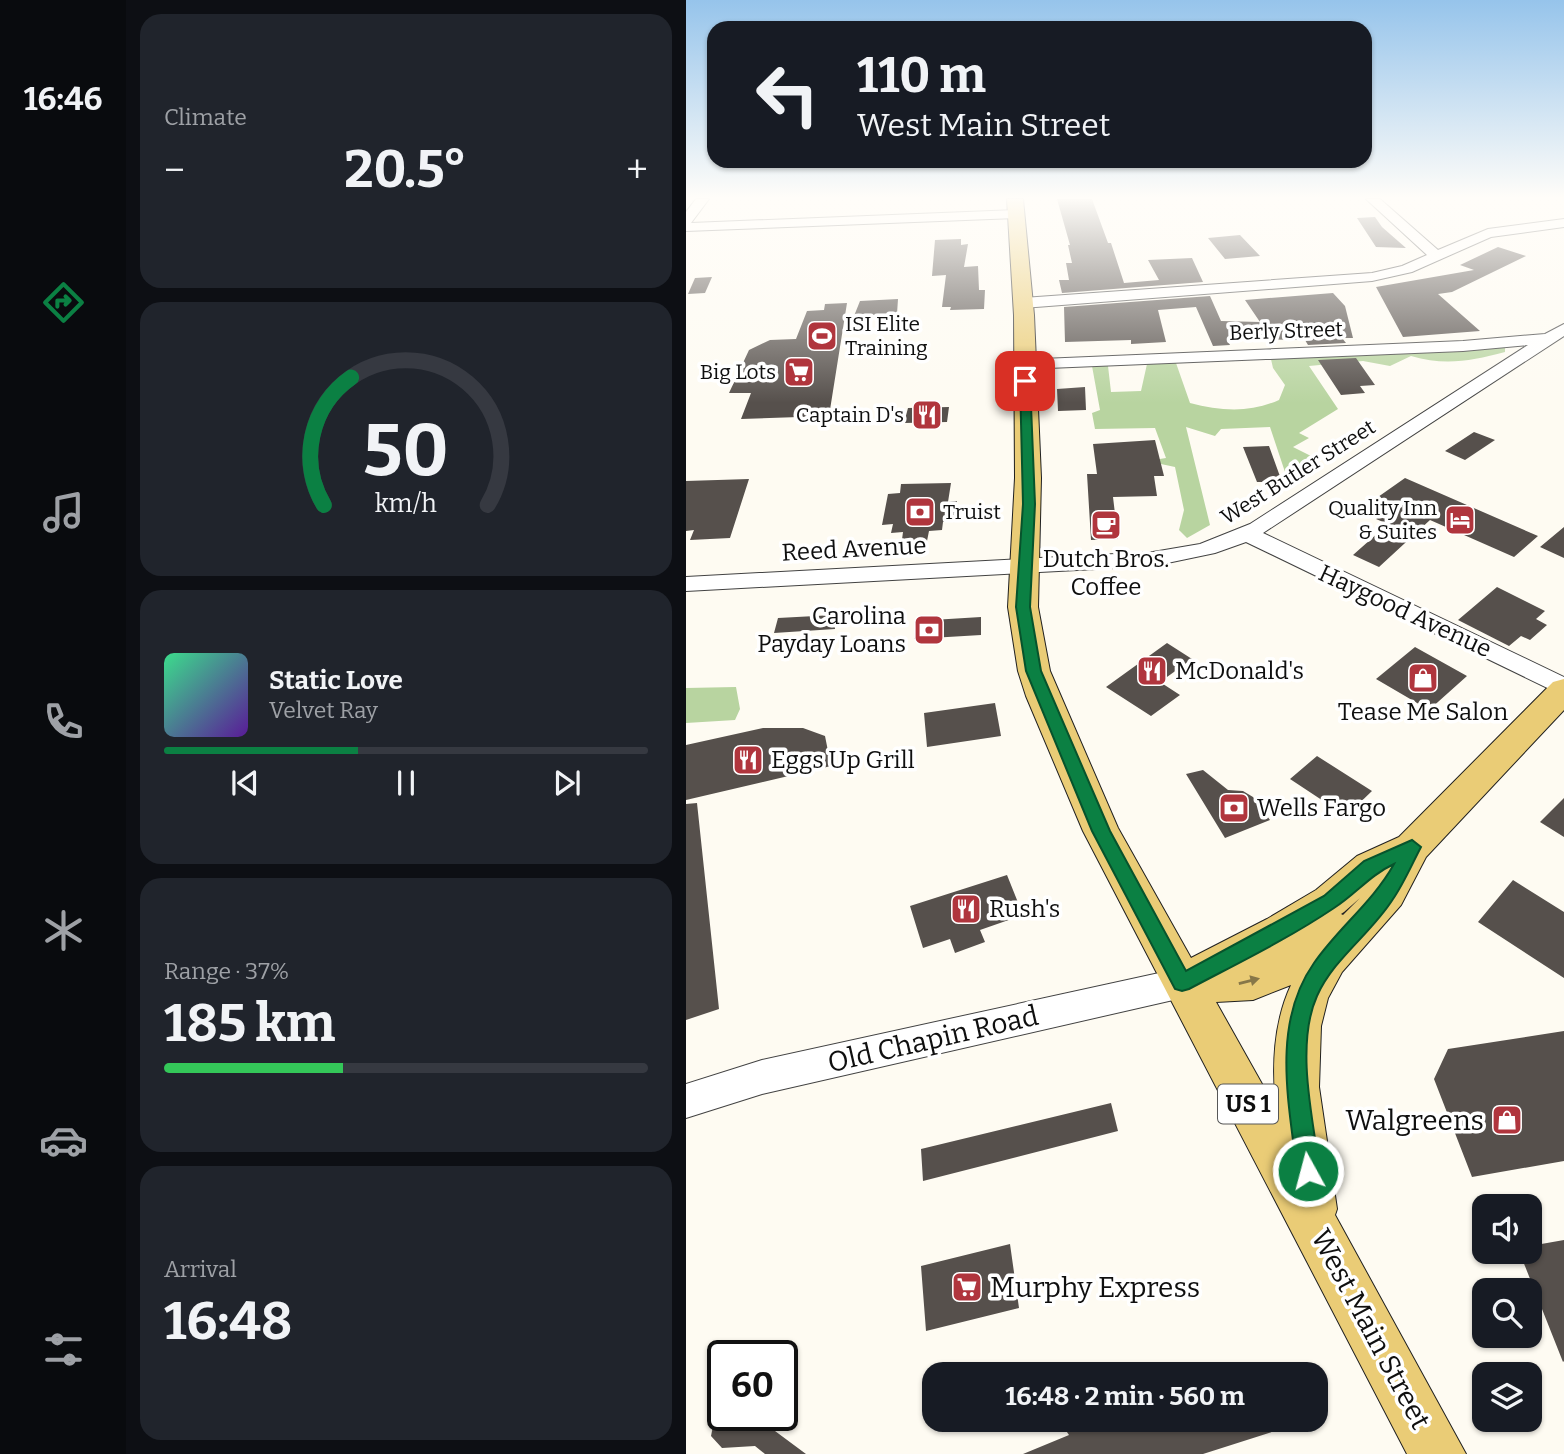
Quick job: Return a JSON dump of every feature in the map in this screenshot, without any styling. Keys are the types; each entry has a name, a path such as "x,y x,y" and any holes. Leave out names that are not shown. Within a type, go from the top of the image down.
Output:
{"main road":[{"name":"West Main Street","path":"1020,267 1029,504 1023,607 1034,671 1042,695 1101,831 1438,1454"},
{"name":"US 1","path":"1315,1226 1297,1082 1297,1036 1306,997 1321,969 1365,915 1386,895 1412,847 1564,689"},
{"name":"US 1","path":"1182,983 1281,931 1330,901 1370,867 1412,847"},
{"path":"1182,983 1240,984 1256,980 1277,971 1365,915"}],"street":[{"path":"1023,303 1372,277 1411,267"},
{"name":"Berly Street","path":"1024,364 1449,347 1557,333"},
{"name":"West Butler Street","path":"1025,566 1183,556 1247,534 1557,333"},
{"name":"Haygood Avenue","path":"1247,534 1564,689"},
{"name":"Reed Avenue","path":"686,584 1025,566"},
{"name":"Old Chapin Road","path":"686,1101 762,1077 1182,983"}],"green space":[{"path":"1505,343 1505,352 1469,360 1447,362 1411,356 1390,366 1363,361 1309,366 1338,409 1299,433 1309,438 1293,447 1317,459 1289,484 1270,427 1221,429 1215,436 1186,427 1210,525 1187,538 1179,530 1184,510 1175,467 1147,461 1166,458 1155,428 1095,429 1092,413 1100,410 1092,366 1108,366 1111,392 1141,391 1147,364 1176,363 1190,403 1213,408 1246,409 1279,400 1285,385 1273,368 1270,355"},
{"path":"736,687 740,709 735,720 686,723 686,688"}],"building":[{"path":"933,267 978,267 979,290 985,290 984,309 950,310 951,307 942,307 946,275 932,276"},
{"path":"1067,267 1119,267 1124,283 1159,280 1152,267 1196,267 1203,282 1062,293 1059,280 1069,280"},
{"path":"1465,267 1504,267 1452,292 1438,294 1480,331 1403,337 1376,287 1474,270"},
{"path":"712,277 705,293 688,294 695,278"},
{"path":"1333,293 1345,306 1353,338 1342,338 1346,343 1308,345 1305,340 1227,339 1230,345 1213,346 1196,307 1158,310 1166,342 1065,342 1064,307 1210,296 1221,321 1260,322 1245,300"},
{"path":"898,299 897,314 854,316 860,301"},
{"path":"847,303 829,416 741,419 751,393 729,393 749,350 770,340 796,339 807,311 824,310 825,304"},
{"path":"1356,358 1375,385 1360,386 1365,393 1341,395 1318,360"},
{"path":"1085,387 1086,410 1058,411 1057,389"},
{"name":"Captain D's","path":"949,407 947,422 904,423 908,408"},
{"path":"1474,432 1495,440 1465,460 1445,451"},
{"path":"1155,440 1164,476 1154,476 1157,496 1113,497 1118,539 1091,540 1087,474 1097,474 1093,444"},
{"path":"1269,446 1282,482 1257,482 1243,447"},
{"path":"1405,478 1538,536 1514,557 1430,520 1379,567 1353,555 1388,524 1376,519 1394,504 1378,497"},
{"path":"749,479 730,538 690,540 694,530 686,531 686,481"},
{"name":"Truist","path":"951,483 948,502 957,501 954,522 943,522 942,530 929,531 926,546 901,547 903,532 891,533 893,524 882,525 888,494 900,493 901,484"},
{"path":"1564,527 1564,558 1540,547"},
{"path":"1497,587 1545,611 1536,619 1547,625 1530,640 1521,636 1509,646 1458,620"},
{"path":"834,615 835,629 774,633 778,618"},
{"path":"981,617 981,635 914,639 916,621"},
{"name":"McDonald's","path":"1167,643 1192,659 1160,682 1180,695 1151,716 1106,687"},
{"path":"1415,647 1467,676 1429,710 1376,679"},
{"path":"995,703 1001,736 927,747 924,713"},
{"path":"763,728 803,728 825,736 831,766 686,800 686,745"},
{"path":"1317,756 1372,791 1346,816 1290,779"},
{"name":"Wells Fargo","path":"1203,770 1228,790 1243,791 1253,797 1270,820 1225,838 1186,774"},
{"path":"1564,798 1564,837 1540,822"},
{"path":"697,803 719,1009 686,1020 686,804"},
{"path":"1007,875 1023,915 980,930 985,942 955,953 950,939 923,948 910,906"},
{"path":"1513,880 1564,912 1564,978 1478,922"},
{"name":"Walgreens","path":"1564,1031 1564,1161 1472,1177 1434,1079 1448,1049"},
{"path":"1111,1103 1118,1131 923,1181 921,1149"},
{"path":"1564,1240 1563,1362 1542,1309 1542,1278 1530,1278 1524,1264 1542,1264 1542,1244"},
{"path":"1010,1244 1019,1308 926,1331 921,1266"},
{"path":"712,1431 775,1431 806,1454 765,1454 755,1446 722,1448 711,1436"},
{"path":"1067,1432 1272,1432 1203,1454 1023,1454 1069,1435"}],"place":[{"name":"ISI Elite Training","path":"822,336"},
{"name":"Big Lots","path":"799,372"},
{"name":"Captain D's","path":"927,415"},
{"name":"Truist","path":"920,512"},
{"name":"Quality Inn & Suites","path":"1460,520"},
{"name":"Dutch Bros. Coffee","path":"1106,525"},
{"name":"Carolina Payday Loans","path":"929,630"},
{"name":"McDonald's","path":"1152,671"},
{"name":"Tease Me Salon","path":"1423,678"},
{"name":"Eggs Up Grill","path":"748,760"},
{"name":"Wells Fargo","path":"1234,808"},
{"name":"Rush's","path":"966,909"},
{"name":"Walgreens","path":"1507,1120"},
{"name":"Murphy Express","path":"967,1287"}],"route":[{"path":"1025,381 1029,504 1023,607 1034,671 1101,831 1182,983 1281,931 1330,901 1370,867 1412,847 1386,895 1365,915 1321,969 1306,997 1297,1036 1297,1082 1308,1171"}]}
